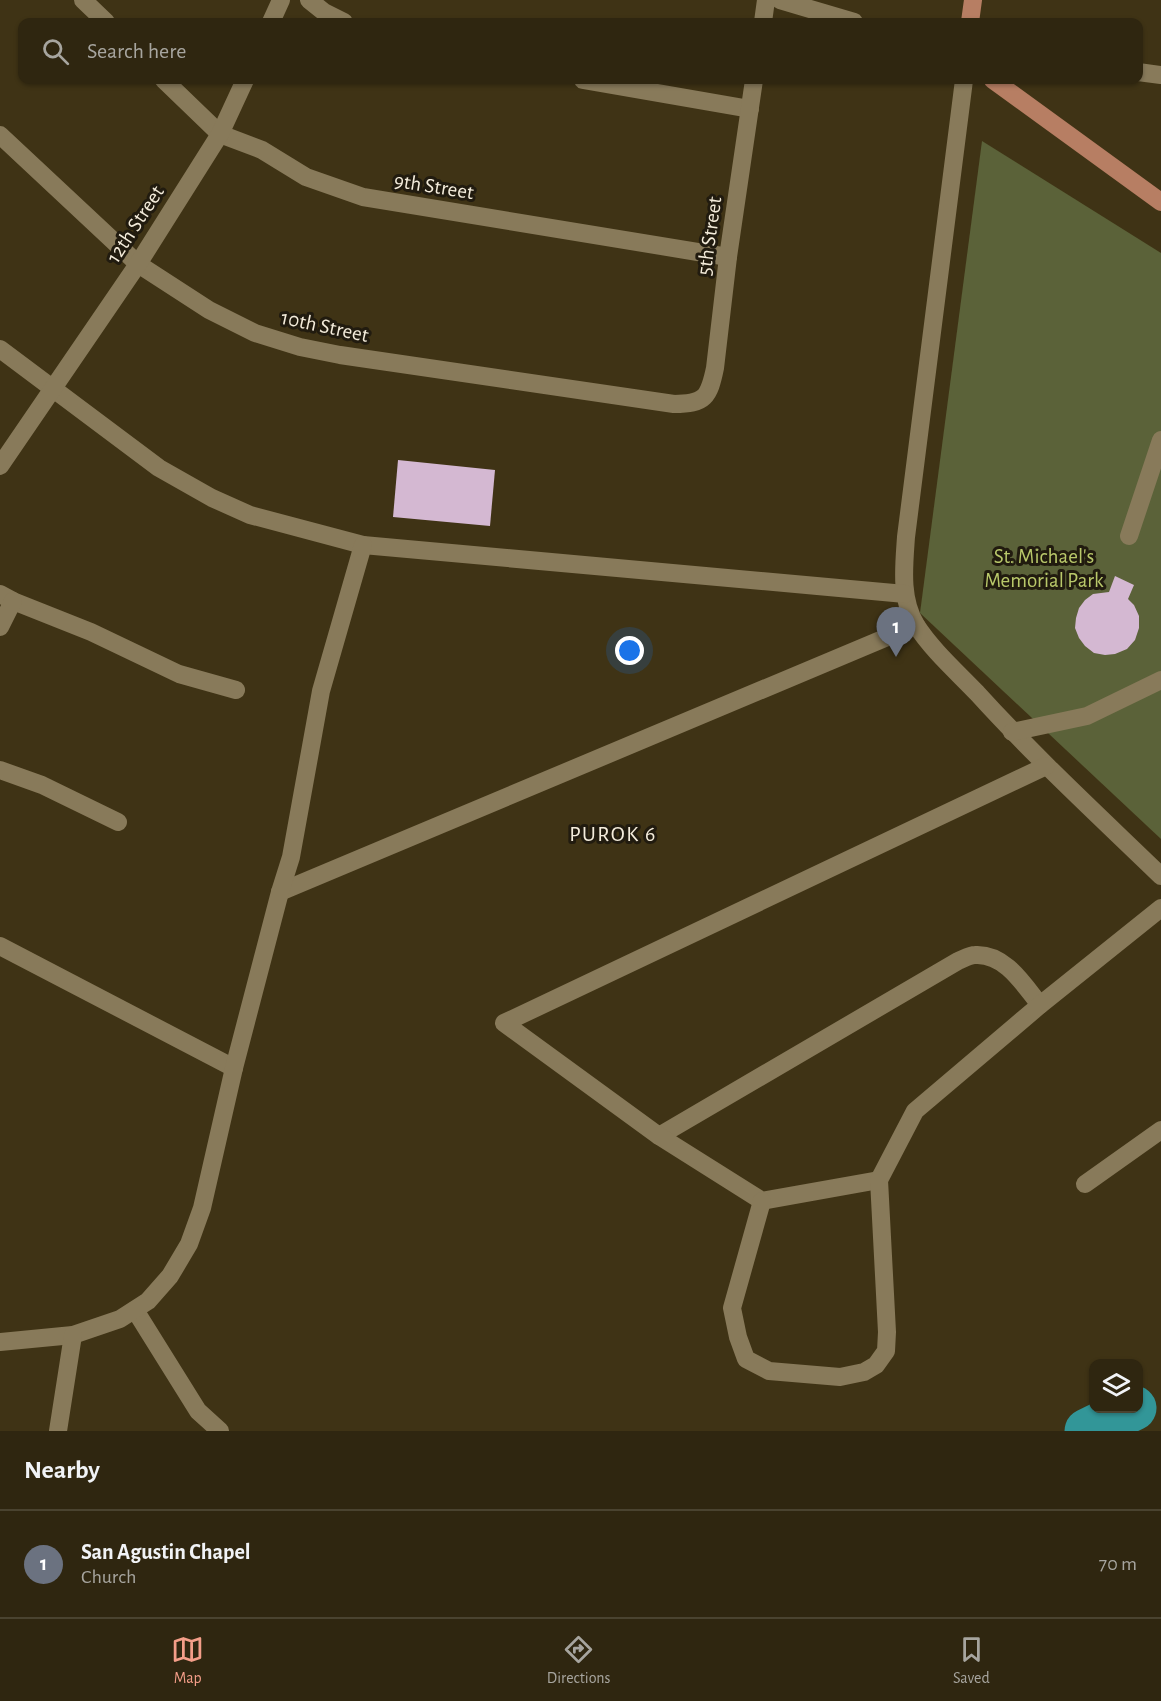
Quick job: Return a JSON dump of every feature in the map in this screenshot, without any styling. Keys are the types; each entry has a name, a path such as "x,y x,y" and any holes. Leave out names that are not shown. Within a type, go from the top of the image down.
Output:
{"main road":[{"path":"971,18 973,0"},
{"path":"999,84 1161,202"}],"street":[{"path":"83,0 102,18"},
{"path":"273,18 281,0"},
{"path":"309,0 336,18"},
{"path":"764,18 766,0"},
{"path":"780,0 841,18"},
{"path":"1143,73 1161,75"},
{"name":"9th Street","path":"168,84 220,134 262,150 306,177 363,197 728,257"},
{"name":"12th Street","path":"0,466 138,264 220,134 243,84"},
{"path":"606,84 750,109"},
{"name":"5th Street","path":"705,398 712,386 716,368 728,257 753,84"},
{"path":"963,84 906,537 905,594 916,625 935,648 1012,732 1161,876"},
{"name":"10th Street","path":"0,135 138,264 209,310 255,333 300,347 340,355 674,404 692,404 705,398"},
{"path":"0,349 159,468 212,498 250,514 363,545 905,594"},
{"path":"1129,536 1161,440"},
{"path":"0,1342 73,1335 120,1319 148,1301 170,1276 189,1244 202,1208 234,1068 291,857 321,691 363,545"},
{"path":"0,627 6,597 91,632 179,674 236,690"},
{"path":"280,892 916,625"},
{"path":"1012,732 1087,716 1161,680"},
{"path":"879,1180 762,1201 660,1136 504,1023 1046,766"},
{"path":"0,770 42,785 118,822"},
{"path":"762,1201 732,1308 738,1337 746,1359 770,1371 840,1377 864,1372 876,1365 886,1351 887,1332 879,1180 915,1111 1040,1005 1161,908"},
{"path":"0,946 234,1068"},
{"path":"660,1136 958,962 974,955 993,957 1011,969 1040,1005"},
{"path":"1085,1184 1161,1130"},
{"path":"135,1310 198,1411 220,1431"},
{"path":"58,1431 73,1335"}],"green space":[{"name":"St. Michael's Memorial Park","path":"982,141 1161,253 1161,839 920,613"}],"building":[{"path":"398,460 495,470 490,526 393,517"},
{"path":"1115,576 1134,585 1128,599 1139,616 1139,628 1135,640 1127,649 1115,654 1094,653 1079,638 1075,628 1076,618 1085,600 1093,594 1109,592"}],"waterway":[{"path":"1087,1431 1124,1413"}],"place":[{"name":"San Agustin Chapel","path":"896,657"}],"district":[{"name":"PUROK 6","path":"613,833"}]}
